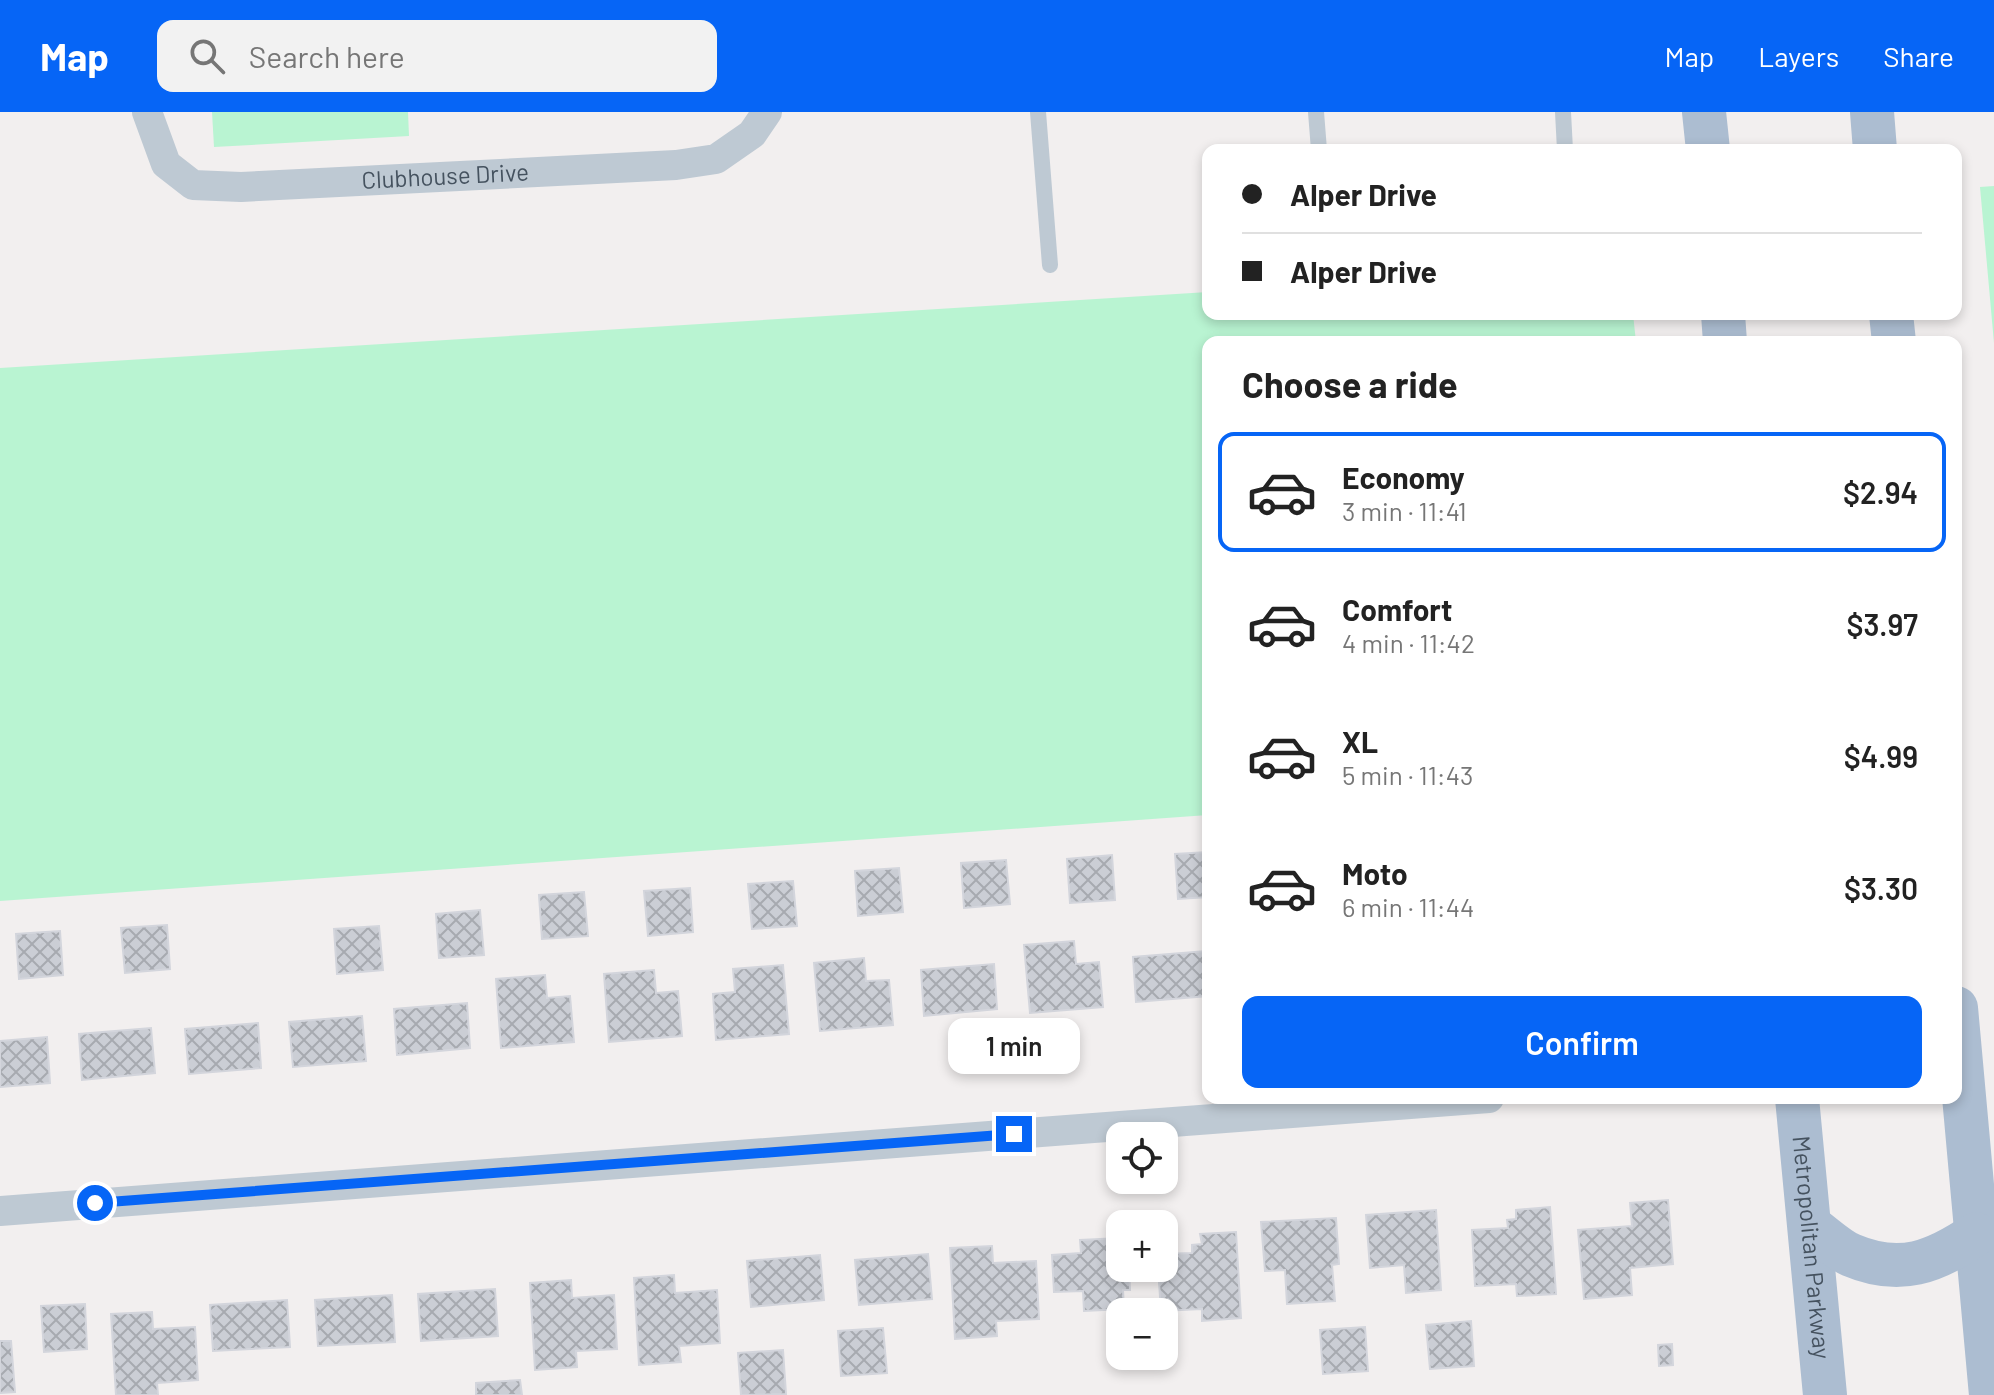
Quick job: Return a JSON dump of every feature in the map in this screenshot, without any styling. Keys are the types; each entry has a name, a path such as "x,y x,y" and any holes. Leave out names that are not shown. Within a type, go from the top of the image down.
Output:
{"main road":[{"path":"1704,112 1707,144"},
{"path":"1872,112 1875,144"},
{"path":"1962,1076 1991,1395"},
{"name":"Metropolitan Parkway","path":"1798,1104 1825,1395"},
{"path":"1810,1226 1849,1255 1878,1264 1906,1266 1952,1251 1976,1234"}],"street":[{"name":"Clubhouse Drive","path":"147,112 166,164 193,185 241,187 676,165 716,159 752,134 767,112"},
{"path":"0,1211 1410,1104"}],"lane":[{"path":"1038,112 1050,265"},
{"path":"1316,112 1319,144"},
{"path":"1563,112 1565,144"}],"green space":[{"path":"212,112 408,112 409,136 214,147"},
{"path":"1994,186 1994,343 1980,187"},
{"path":"1202,292 1202,320 1634,320 1635,336 1202,336 1202,815 0,901 0,368"}],"building":[{"path":"1202,852 1202,897 1178,899 1175,854"},
{"path":"1112,855 1115,900 1070,903 1067,859"},
{"path":"1006,860 1010,904 964,908 961,863"},
{"path":"899,868 903,912 858,916 855,871"},
{"path":"793,881 797,926 752,929 748,884"},
{"path":"690,888 693,932 648,936 644,891"},
{"path":"584,892 588,936 542,939 539,895"},
{"path":"480,910 484,955 439,958 436,914"},
{"path":"167,925 170,969 125,973 121,928"},
{"path":"379,926 383,970 337,974 334,929"},
{"path":"60,931 63,975 19,979 16,934"},
{"path":"1074,941 1076,964 1099,962 1103,1007 1030,1013 1024,945"},
{"path":"1202,951 1202,996 1136,1002 1133,957"},
{"path":"864,958 866,981 889,980 893,1025 820,1031 814,963"},
{"path":"994,964 997,1009 924,1016 921,970"},
{"path":"783,965 789,1034 716,1040 713,994 735,992 733,969"},
{"path":"654,970 656,993 678,991 682,1036 609,1042 604,974"},
{"path":"545,975 547,998 570,996 574,1042 501,1048 496,979"},
{"path":"467,1003 470,1048 397,1055 394,1009"},
{"path":"362,1016 366,1061 293,1067 289,1022"},
{"path":"258,1023 261,1068 189,1074 185,1029"},
{"path":"151,1028 155,1073 82,1080 79,1034"},
{"path":"47,1037 50,1083 0,1087 0,1041"},
{"path":"1668,1200 1673,1264 1630,1268 1632,1295 1584,1299 1578,1230 1632,1226 1630,1203"},
{"path":"1550,1207 1556,1294 1517,1296 1516,1284 1475,1286 1472,1230 1508,1228 1507,1220 1516,1219 1516,1210"},
{"path":"1436,1210 1441,1290 1406,1293 1404,1265 1370,1268 1366,1215"},
{"path":"1336,1218 1339,1264 1332,1265 1335,1301 1287,1304 1285,1270 1265,1271 1261,1222"},
{"path":"1236,1232 1241,1318 1202,1321 1202,1309 1178,1310 1178,1298 1160,1298 1159,1282 1178,1282 1178,1254 1192,1253 1192,1245 1202,1244 1200,1234"},
{"path":"1106,1239 1106,1282 1130,1282 1130,1290 1123,1290 1123,1298 1106,1298 1106,1310 1084,1311 1083,1291 1054,1292 1052,1255 1081,1253 1080,1240"},
{"path":"992,1246 993,1263 1036,1261 1039,1319 996,1321 997,1336 955,1339 950,1248"},
{"path":"928,1254 932,1299 859,1305 855,1260"},
{"path":"820,1255 824,1300 751,1307 747,1261"},
{"path":"674,1275 675,1293 717,1290 720,1343 679,1346 681,1362 639,1365 634,1278"},
{"path":"571,1280 572,1298 614,1295 617,1349 576,1351 577,1367 535,1370 530,1283"},
{"path":"495,1289 498,1336 421,1341 418,1294"},
{"path":"392,1295 395,1342 318,1346 315,1300"},
{"path":"287,1300 290,1347 213,1351 210,1305"},
{"path":"85,1304 87,1349 44,1352 41,1306"},
{"path":"152,1312 153,1329 195,1327 198,1380 157,1383 158,1395 116,1395 111,1314"},
{"path":"1471,1321 1474,1366 1430,1369 1426,1325"},
{"path":"1365,1327 1368,1371 1323,1374 1320,1330"},
{"path":"883,1328 887,1373 841,1376 838,1331"},
{"path":"0,1341 11,1341 15,1392 0,1393"},
{"path":"1672,1344 1673,1365 1659,1366 1658,1345"},
{"path":"783,1350 786,1394 741,1395 738,1353"},
{"path":"520,1380 522,1395 476,1395 476,1383"}],"route":[{"path":"95,1203 1014,1134"}]}
